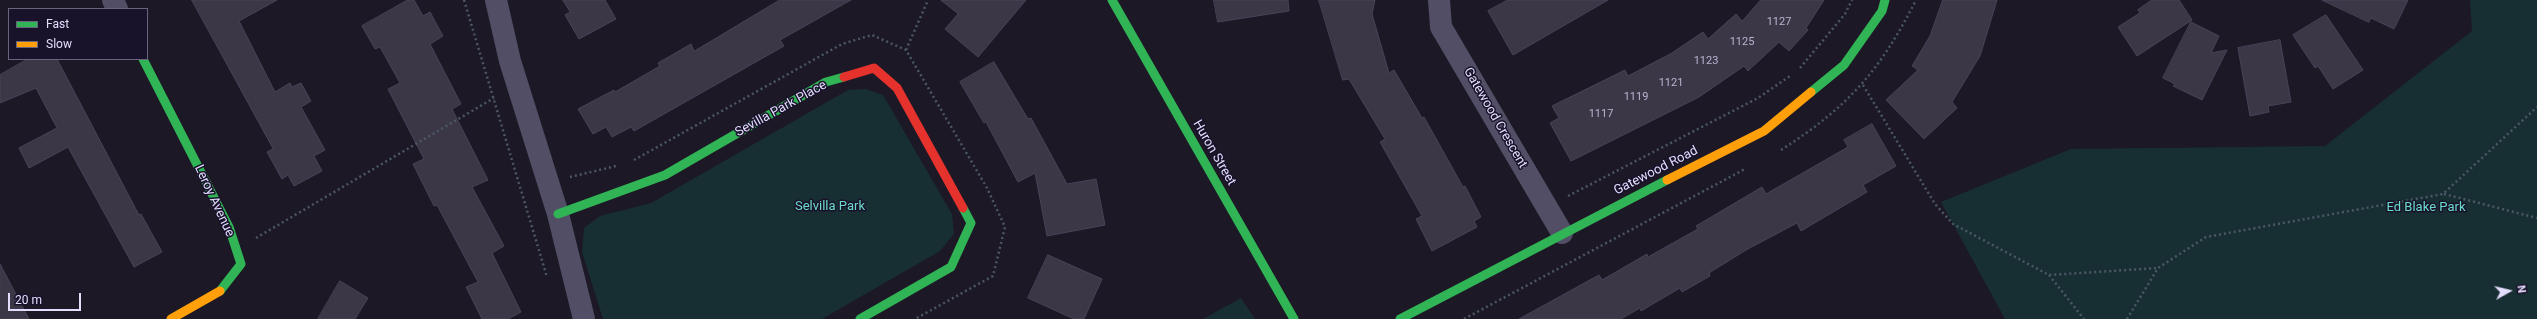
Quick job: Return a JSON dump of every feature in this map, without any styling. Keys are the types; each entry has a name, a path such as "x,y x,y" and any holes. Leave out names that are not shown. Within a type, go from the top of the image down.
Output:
{"street":[{"path":"496,0 510,61 558,214 584,319"},
{"name":"Huron Street","path":"1112,0 1294,319"},
{"name":"Gatewood Crescent","path":"1439,0 1441,27 1562,233"},
{"name":"Gatewood Road","path":"1400,319 1562,233 1764,131 1844,65 1882,11 1885,0"},
{"name":"Leroy Avenue","path":"144,60 229,227 241,264 219,293 171,319"},
{"name":"Sevilla Park Place","path":"558,214 665,175 826,82 874,68 897,88 971,223 951,267 860,319"}],"path":[{"path":"464,0 548,281"},
{"path":"906,50 928,0"},
{"path":"1566,197 1758,98 1797,72 1845,14 1852,0"},
{"path":"627,163 842,44 872,35 906,50 987,188 1005,227 993,276 915,319"},
{"path":"1863,85 1935,204 1953,224 2049,275 2084,319"},
{"path":"254,239 494,98"},
{"path":"2443,194 2537,106"},
{"path":"565,179 619,165"},
{"path":"2127,319 2158,268 2206,237 2443,194 2537,218"},
{"path":"2049,275 2158,268"}],"green space":[{"name":"Ed Blake Park","path":"2470,0 2537,0 2537,319 2005,319 1941,202 2071,149 2325,146 2472,31"},
{"name":"Selvilla Park","path":"866,89 883,95 952,214 954,234 940,251 822,319 603,319 582,252 584,228 600,216 651,203 848,90"},
{"path":"1241,298 1255,319 1203,319"}],"building":[{"path":"192,0 277,0 239,21 275,92 290,83 292,87 301,83 311,101 301,107 325,150 314,156 322,171 294,186 288,175 282,179 267,152 273,149"},
{"path":"408,0 414,0 423,16 430,12 443,36 430,44 461,104 452,109 488,180 472,187 504,246 492,253 521,312 508,319 482,319 466,287 478,282 437,205 434,206 413,164 424,159 388,89 400,83 380,47 375,49 362,26"},
{"path":"563,0 605,0 616,19 579,39 565,15 570,12"},
{"path":"780,0 851,0 780,40 784,46 634,131 631,127 612,137 606,127 593,134 578,109 614,90 615,92 660,66 658,63 691,44 694,51"},
{"path":"941,0 1026,0 978,57 945,29 958,14"},
{"path":"1214,0 1288,0 1289,11 1218,22"},
{"path":"1319,0 1375,0 1372,14 1389,73 1394,70 1422,118 1424,117 1463,187 1465,186 1481,217 1474,221 1477,227 1432,251 1416,219 1422,216 1380,142 1385,139 1349,79 1343,80"},
{"path":"1508,0 1608,0 1513,55 1488,11"},
{"path":"1761,0 1824,0 1806,28 1808,30 1789,51 1779,42 1748,71 1744,66 1699,97 1571,161 1550,123 1559,118 1552,106 1625,70 1628,76 1672,53 1703,32 1708,39 1736,14 1742,21"},
{"path":"1943,0 1997,0 1980,56 1952,102 1957,108 1924,139 1886,100 1918,70 1912,66 1930,36"},
{"path":"2152,0 2179,0 2192,20 2137,56 2118,27 2140,13 2138,10"},
{"path":"2322,0 2408,0 2394,29 2371,18 2369,22"},
{"path":"2326,15 2363,70 2333,89 2318,66 2315,68 2293,35"},
{"path":"2191,22 2219,36 2211,53 2227,50 2202,100 2173,86 2175,84 2163,78"},
{"path":"2280,40 2291,102 2268,106 2269,112 2250,116 2238,48"},
{"path":"26,60 58,60 139,215 141,214 162,252 134,267 68,147 29,168 19,148 57,128 36,88 0,103 0,75"},
{"path":"994,62 1028,119 1031,118 1067,184 1096,179 1105,225 1047,236 1035,173 1018,182 986,122 984,123 960,82"},
{"path":"1872,124 1896,166 1863,185 1867,192 1801,231 1797,223 1746,250 1709,273 1710,276 1682,292 1680,288 1641,311 1640,308 1621,319 1519,319 1599,275 1602,280 1647,254 1648,257 1698,229 1696,226 1762,187 1766,194 1848,147 1844,140"},
{"path":"1048,255 1102,279 1084,319 1074,319 1028,298"},
{"path":"0,264 29,319 0,319"},
{"path":"340,281 368,298 355,319 318,319"}],"traffic: fast":[{"path":"1112,0 1294,319"},
{"path":"1811,92 1844,65 1882,11 1885,0"},
{"path":"144,60 229,227 241,264 220,291"},
{"path":"558,214 665,175 826,82 844,77"},
{"path":"1400,319 1667,180"},
{"path":"860,319 951,267 971,223 963,208"}],"traffic: slow":[{"path":"1667,180 1764,131 1811,92"},
{"path":"171,319 220,291"}],"traffic: jam":[{"path":"844,77 874,68 897,88 963,208"}]}
